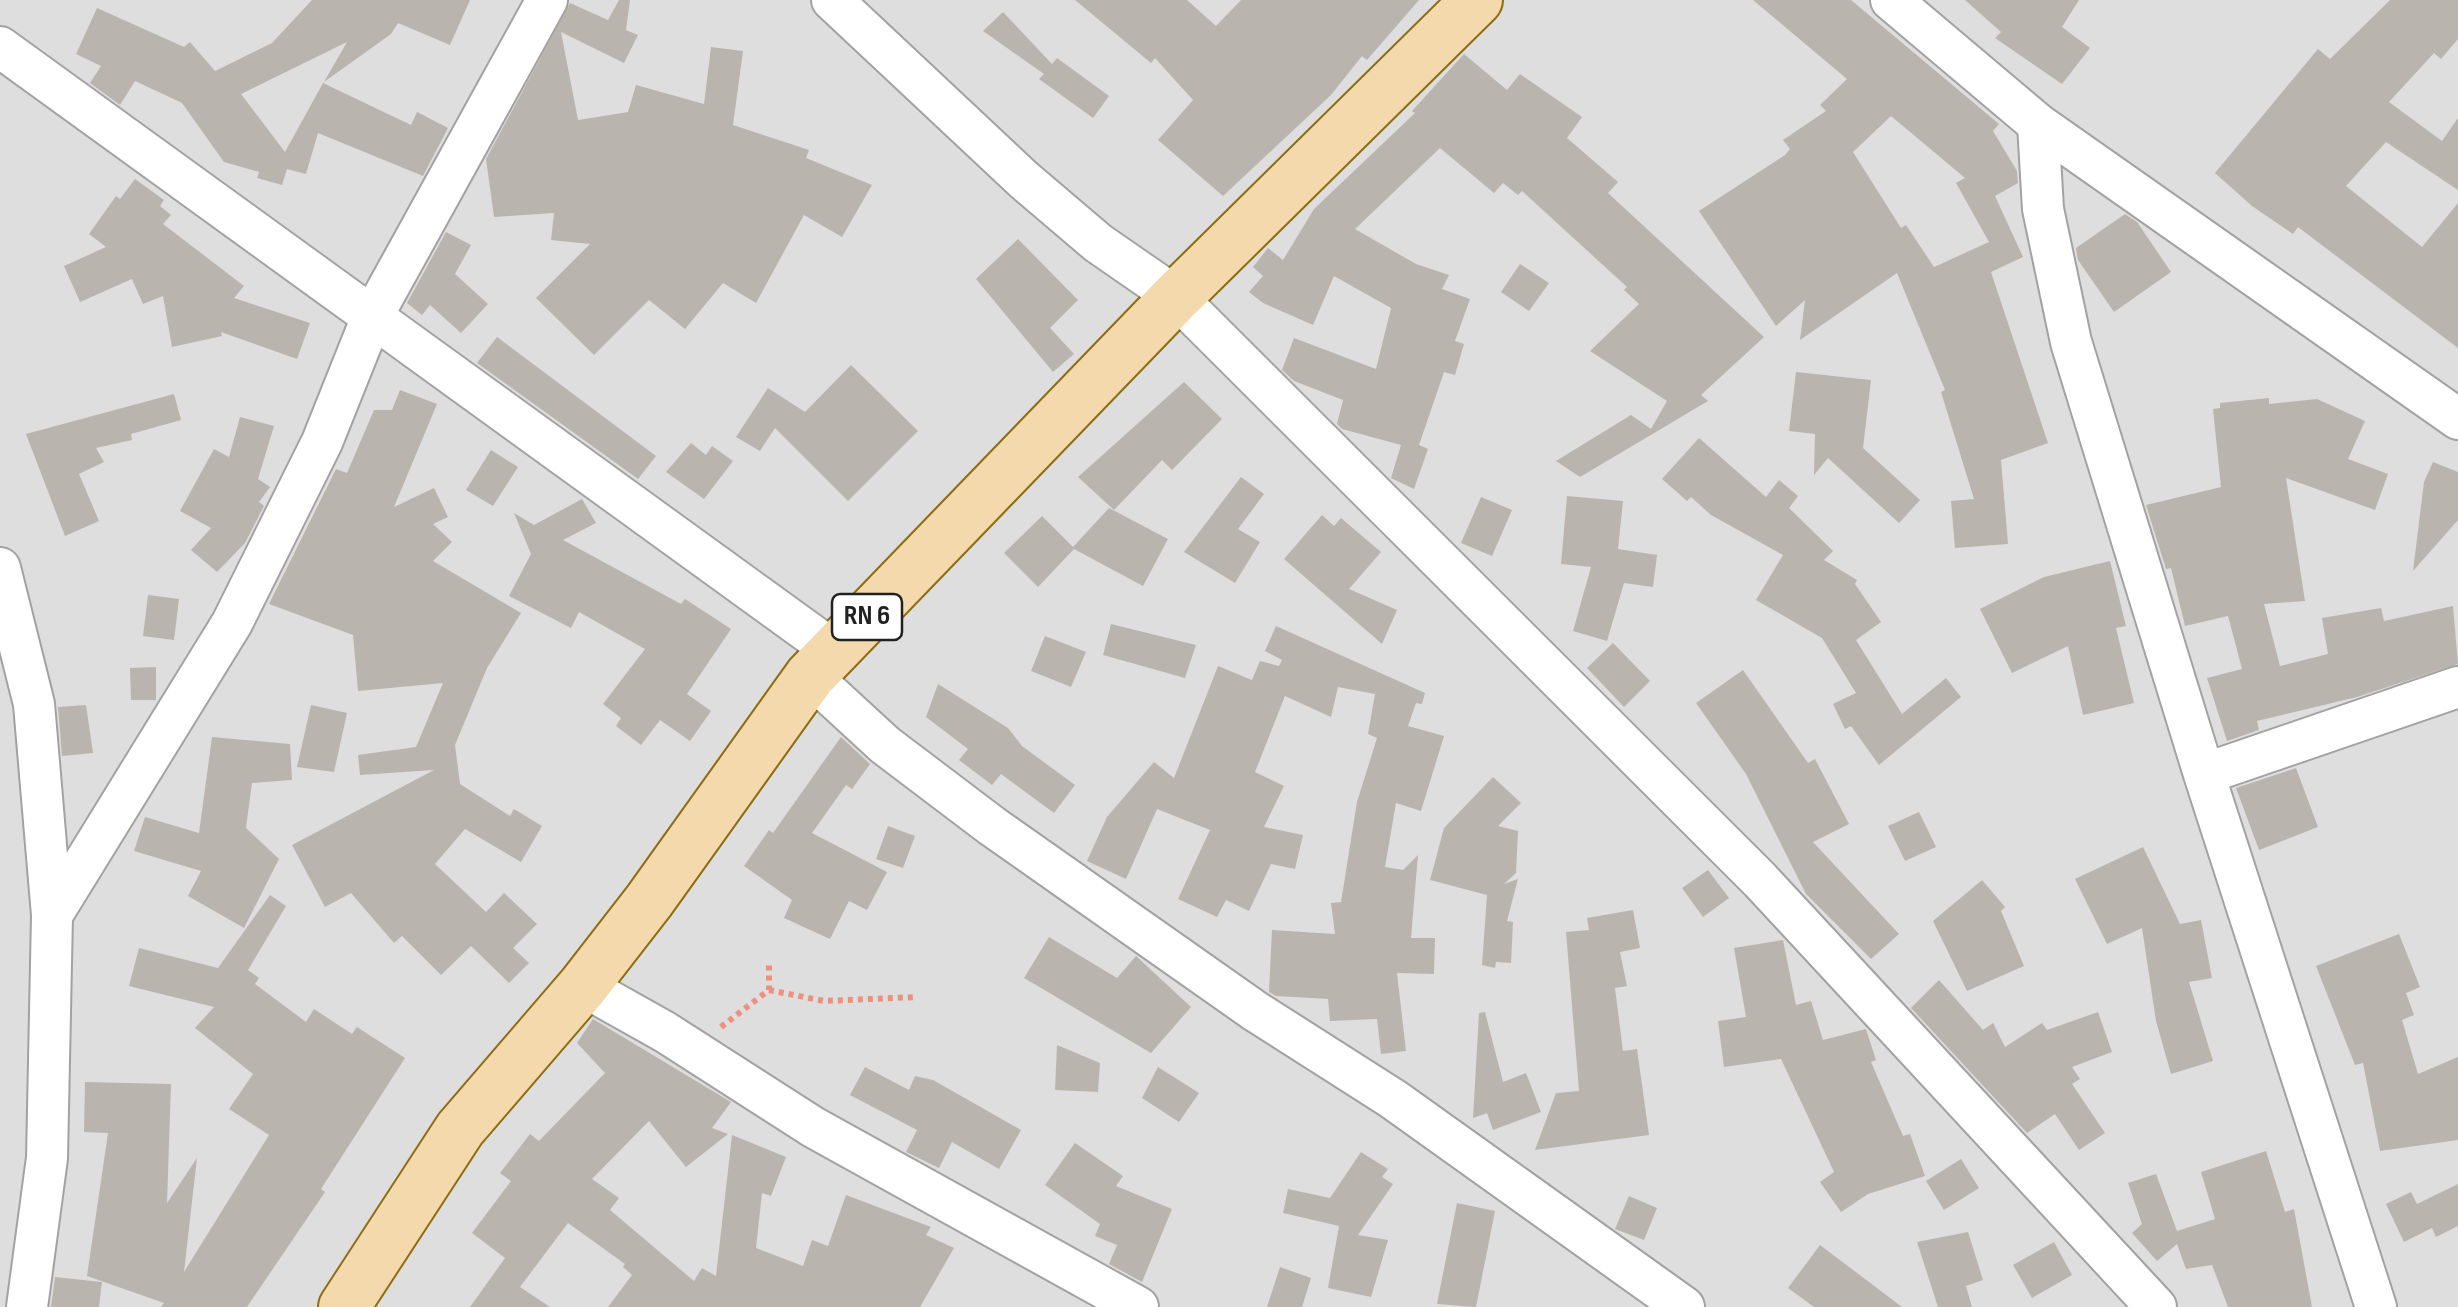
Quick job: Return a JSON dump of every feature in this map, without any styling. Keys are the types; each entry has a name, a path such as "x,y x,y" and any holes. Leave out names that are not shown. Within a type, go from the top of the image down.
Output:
{"main road":[{"name":"RN 6","path":"344,1307 460,1129 583,986 822,664 1176,297 1477,0"}],"street":[{"path":"52,915 232,623 322,442 372,318 546,0"},
{"path":"832,0 1038,192 1098,243 1176,297 1760,880 2156,1307"},
{"path":"1891,0 2038,124 2458,420"},
{"path":"0,47 372,318 822,664 885,745 992,826 1255,1011 1426,1122 1684,1307"},
{"path":"2038,124 2043,208 2071,342 2204,774 2376,1307"},
{"path":"0,568 34,704 52,915 48,1158 27,1307"},
{"path":"2204,774 2458,687"},
{"path":"583,986 666,1032 813,1127 1138,1307"}],"path":[{"path":"768,962 769,990"},
{"path":"666,1032 720,1028 769,990 824,1001 917,997"}],"shaded area":[{"path":"0,0 2458,0 2458,1307 0,1307"}],"building":[{"path":"312,0 470,0 450,45 398,23 391,34 324,82 347,42 241,94 285,152 323,83 411,125 417,112 448,128 423,176 318,133 306,174 287,169 282,185 257,178 259,172 224,162 182,103 135,81 120,105 90,83 101,66 76,54 97,8 184,47 190,42 215,71 272,43"},
{"path":"619,0 630,0 626,30 638,35 624,63 561,32 578,120 628,112 636,85 704,104 711,47 743,51 733,125 809,150 806,158 872,185 842,237 804,215 756,303 723,283 685,329 649,300 594,355 536,298 590,244 551,240 554,213 494,217 486,159 570,3 608,20"},
{"path":"1075,0 1187,0 1216,26 1241,0 1419,0 1367,60 1362,56 1331,95 1223,196 1158,140 1193,100 1155,58 1151,63"},
{"path":"1753,0 1851,0 1999,124 1993,131 2017,171 2018,183 1995,196 2023,257 1991,272 2048,443 2001,460 2008,544 1955,548 1951,501 1974,499 1941,392 1945,390 1897,273 1800,340 1805,300 1776,326 1699,211 1785,155 1790,149 1783,140 1826,111 1820,105 1847,79","holes":["1891,116 1965,178 1956,183 1989,242 1934,267 1906,225 1901,228 1853,152"]},
{"path":"1965,0 2079,0 2062,27 2090,48 2062,84 1995,38 2001,32"},
{"path":"2390,0 2458,0 2458,39 2441,59 2434,53 2389,102 2442,141 2458,118 2458,190 2386,142 2346,186 2422,247 2458,203 2458,348 2298,227 2293,234 2252,206 2215,173 2318,49 2330,59"},
{"path":"1003,12 1052,64 1057,58 1109,96 1093,118 1039,79 1044,74 983,31"},
{"path":"1464,54 1507,90 1520,74 1582,117 1567,138 1618,182 1608,193 1764,337 1701,395 1708,401 1580,477 1556,461 1631,415 1651,429 1667,401 1590,351 1639,304 1624,290 1627,287 1522,191 1518,195 1503,183 1494,193 1440,148 1355,229 1416,264 1449,275 1442,289 1470,299 1455,341 1464,344 1455,375 1444,372 1419,445 1428,449 1414,489 1391,478 1401,445 1342,429 1337,424 1343,400 1294,381 1282,370 1294,338 1376,369 1391,308 1334,276 1313,325 1263,303 1249,292 1263,276 1253,267 1268,248 1283,260 1314,209 1415,113 1412,111"},
{"path":"135,179 164,200 160,206 171,215 163,224 244,286 234,298 310,323 297,359 221,332 222,336 172,347 163,296 143,304 132,279 80,302 64,266 106,247 89,234 116,196 120,199"},
{"path":"2125,214 2137,222 2171,272 2114,312 2078,260 2076,248"},
{"path":"446,232 471,245 455,274 488,304 461,333 430,305 422,315 407,303"},
{"path":"1018,239 1078,300 1050,328 1074,354 1053,372 976,279"},
{"path":"1520,264 1549,283 1529,311 1501,292"},
{"path":"497,337 656,456 638,479 477,363"},
{"path":"851,365 918,431 848,501 775,428 760,451 736,437 768,388 805,412"},
{"path":"1796,372 1871,380 1863,448 1920,500 1899,523 1828,458 1814,475 1815,434 1789,431"},
{"path":"1184,382 1222,419 1172,470 1162,460 1114,510 1078,477"},
{"path":"400,390 437,404 394,507 434,488 448,517 433,524 452,542 433,561 521,613 487,668 455,745 460,784 510,816 514,809 542,826 521,862 465,829 435,864 486,912 504,893 537,924 513,948 529,963 509,983 471,946 441,975 402,936 394,943 351,893 325,907 292,845 434,770 360,775 358,755 416,747 443,683 358,691 353,635 269,604 336,469 347,473 374,410 392,410"},
{"path":"174,394 181,420 131,434 132,440 96,448 104,462 79,474 99,521 65,536 26,434"},
{"path":"2269,398 2269,404 2317,399 2365,421 2348,459 2388,474 2375,510 2286,478 2305,601 2264,604 2280,666 2328,654 2322,618 2381,608 2384,621 2453,606 2458,664 2357,697 2257,721 2259,730 2227,741 2207,678 2242,669 2228,616 2185,626 2171,568 2166,569 2146,505 2221,487 2213,409 2220,408 2220,403"},
{"path":"240,417 274,426 258,479 270,487 259,502 264,506 245,543 217,572 191,550 211,528 180,511 214,449 229,457"},
{"path":"1699,438 1766,497 1779,480 1798,496 1789,508 1833,551 1824,560 1857,580 1855,584 1881,622 1856,640 1902,714 1946,678 1961,697 1879,765 1851,726 1845,729 1833,704 1856,693 1822,638 1756,600 1783,555 1711,515 1691,497 1687,501 1662,479"},
{"path":"691,443 706,455 712,446 733,461 704,499 666,472"},
{"path":"491,450 518,467 493,506 466,490"},
{"path":"2433,462 2458,472 2458,520 2413,571 2424,482"},
{"path":"1241,477 1264,494 1238,529 1260,542 1235,583 1184,552"},
{"path":"1567,496 1623,501 1618,549 1657,555 1653,587 1624,583 1607,641 1573,631 1591,567 1561,564"},
{"path":"1481,497 1512,510 1492,556 1461,543"},
{"path":"582,499 596,523 563,540 681,604 685,599 731,629 687,694 711,711 690,741 660,720 641,745 616,726 621,718 603,704 645,649 579,612 571,628 509,596 531,554 514,513 534,525"},
{"path":"1109,508 1168,539 1143,586 1074,549 1038,587 1004,553 1042,516 1073,547"},
{"path":"1322,515 1334,526 1341,518 1381,552 1349,589 1397,610 1382,644 1284,559"},
{"path":"2110,561 2126,626 2116,628 2134,703 2083,715 2068,646 2012,673 1980,609 2044,577"},
{"path":"148,595 179,599 174,640 143,636"},
{"path":"1111,624 1196,645 1185,678 1103,655"},
{"path":"1276,626 1425,693 1422,704 1416,703 1408,726 1444,736 1421,811 1396,803 1385,867 1403,870 1418,855 1411,938 1435,938 1434,974 1397,973 1406,1051 1381,1054 1377,1019 1330,1021 1328,999 1276,996 1269,992 1272,930 1335,934 1331,903 1341,902 1357,802 1377,738 1368,734 1375,694 1338,687 1331,717 1285,696 1255,772 1284,786 1264,827 1303,835 1295,869 1271,864 1249,911 1226,900 1217,917 1178,899 1210,830 1157,809 1126,879 1087,861 1107,817 1154,762 1174,778 1218,666 1252,680 1260,661 1279,666 1282,660 1265,651"},
{"path":"1045,636 1086,652 1071,687 1031,671"},
{"path":"1613,643 1650,681 1624,707 1587,668"},
{"path":"156,667 156,700 131,700 130,668"},
{"path":"1743,670 1808,763 1815,759 1849,824 1813,842 1899,934 1871,959 1806,894 1746,774 1696,703"},
{"path":"938,684 1008,728 1022,746 1075,785 1054,813 1001,774 992,785 959,760 968,749 926,717"},
{"path":"86,705 93,753 62,756 58,707"},
{"path":"311,705 347,713 334,772 297,767"},
{"path":"212,737 290,744 292,780 252,783 246,828 279,859 244,928 188,896 201,871 134,851 145,817 199,833"},
{"path":"841,737 870,764 852,789 846,785 812,833 887,872 867,910 849,901 830,939 784,918 792,900 744,866 769,830 773,833"},
{"path":"2296,768 2318,827 2259,850 2236,788"},
{"path":"1493,777 1521,803 1498,826 1518,831 1516,873 1504,884 1518,879 1507,921 1513,922 1511,963 1496,962 1495,968 1482,965 1487,895 1430,880 1444,828"},
{"path":"1919,812 1936,847 1905,861 1888,826"},
{"path":"888,826 915,836 903,868 876,859"},
{"path":"2143,847 2180,924 2201,920 2212,978 2189,982 2213,1061 2171,1074 2156,1021 2142,928 2107,944 2075,879"},
{"path":"1708,870 1729,898 1703,917 1682,888"},
{"path":"1982,880 2005,907 2001,911 2024,966 1967,991 1933,921"},
{"path":"270,895 286,906 248,970 259,978 255,984 306,1022 314,1009 352,1034 357,1027 405,1058 321,1189 325,1192 247,1307 161,1307 164,1303 87,1276 108,1133 84,1132 85,1082 171,1084 167,1203 197,1158 184,1272 269,1135 229,1109 253,1074 195,1028 214,1007 129,986 139,948 218,968"},
{"path":"1633,910 1640,948 1620,952 1627,986 1615,988 1623,1051 1637,1049 1649,1135 1535,1150 1556,1093 1579,1091 1566,932 1589,930 1587,918"},
{"path":"2399,934 2420,987 2406,993 2414,1015 2402,1020 2418,1074 2458,1057 2458,1140 2380,1151 2363,1063 2355,1065 2316,966"},
{"path":"1049,937 1117,978 1136,956 1191,1007 1151,1053 1024,978"},
{"path":"1783,940 1796,1005 1811,1001 1823,1040 1866,1029 1876,1060 1871,1062 1903,1136 1910,1134 1925,1176 1868,1194 1841,1212 1820,1182 1834,1172 1781,1059 1724,1067 1718,1021 1746,1017 1734,948"},
{"path":"1939,980 1983,1030 1993,1023 2005,1047 2042,1023 2047,1030 2098,1012 2112,1052 2072,1067 2080,1079 2072,1084 2105,1133 2079,1150 2055,1114 2027,1133 1911,1008"},
{"path":"1485,1012 1503,1082 1526,1073 1541,1112 1493,1130 1487,1113 1473,1118 1479,1013"},
{"path":"593,1019 731,1102 712,1128 728,1134 686,1167 649,1121 592,1179 619,1198 610,1210 694,1281 702,1268 716,1276 732,1135 786,1157 771,1196 762,1193 756,1248 803,1266 812,1240 828,1246 846,1195 931,1227 926,1235 954,1248 920,1307 608,1307 632,1275 623,1267 625,1264 568,1223 520,1287 550,1307 470,1307 505,1258 472,1233 511,1181 500,1173 530,1134 539,1141 605,1073 577,1043"},
{"path":"1057,1045 1100,1063 1098,1092 1055,1090"},
{"path":"865,1067 909,1090 915,1076 933,1080 1021,1130 999,1169 952,1142 939,1168 906,1152 917,1130 850,1095"},
{"path":"1158,1067 1199,1093 1179,1122 1142,1098"},
{"path":"1075,1143 1123,1176 1116,1186 1172,1209 1142,1282 1109,1264 1117,1245 1095,1236 1100,1224 1045,1185"},
{"path":"2266,1151 2285,1212 2294,1209 2312,1307 2228,1307 2212,1265 2186,1269 2177,1244 2157,1261 2132,1233 2142,1224 2128,1183 2156,1174 2177,1231 2215,1219 2201,1172"},
{"path":"1361,1152 1388,1169 1382,1177 1393,1184 1358,1235 1388,1240 1371,1297 1328,1288 1339,1226 1283,1213 1288,1189 1330,1198"},
{"path":"1961,1159 1979,1188 1944,1210 1926,1181"},
{"path":"2458,1184 2458,1226 2436,1237 2432,1228 2404,1242 2386,1204 2411,1192 2417,1204"},
{"path":"1629,1196 1657,1208 1644,1240 1615,1229"},
{"path":"1457,1203 1495,1211 1476,1307 1437,1304"},
{"path":"1968,1232 1983,1280 1966,1286 1972,1307 1938,1307 1917,1242"},
{"path":"2054,1242 2072,1275 2032,1298 2013,1265"},
{"path":"1820,1245 1902,1307 1814,1307 1788,1288"},
{"path":"1280,1267 1311,1278 1302,1307 1267,1307"},
{"path":"55,1277 102,1282 99,1307 51,1307"}]}
